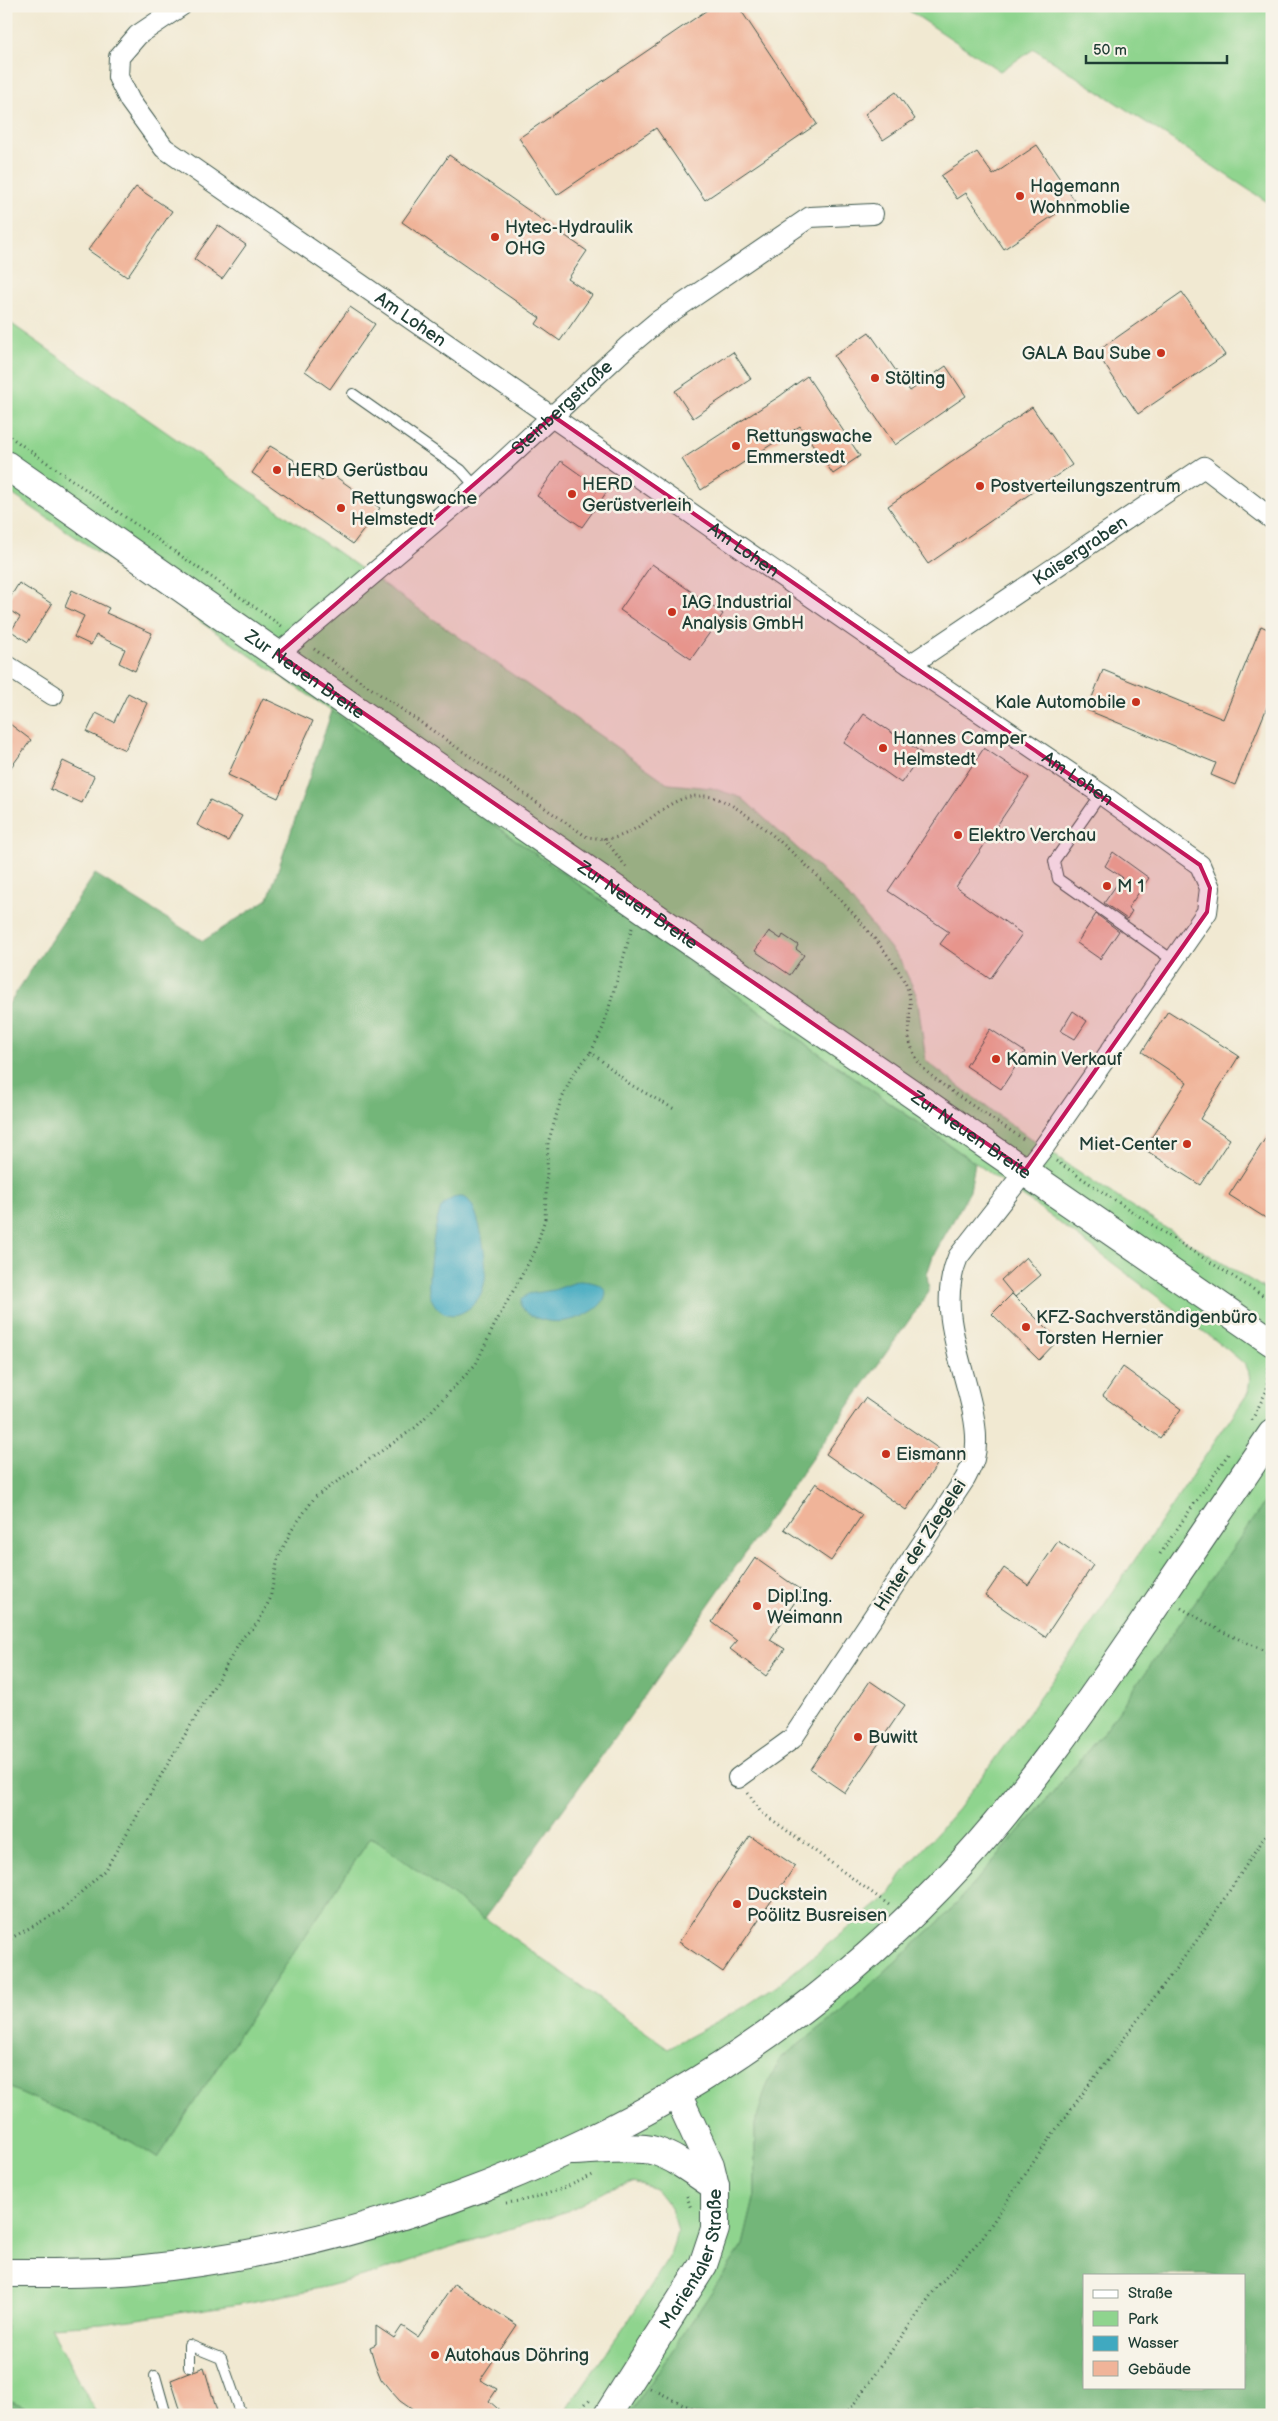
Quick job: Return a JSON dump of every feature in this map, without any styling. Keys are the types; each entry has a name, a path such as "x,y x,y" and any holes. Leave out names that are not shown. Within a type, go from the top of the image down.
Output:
{"main road":[{"name":"Zur Neuen Breite","path":"6,465 288,645 639,905 1033,1161 1270,1355"},
{"path":"6,2273 133,2270 224,2257 311,2240 489,2186 570,2151 677,2094 778,2026 837,1982 930,1896 1002,1816 1064,1737 1162,1596 1260,1429"},
{"name":"Marientaler Straße","path":"601,2405 631,2380 703,2265 715,2229 715,2186 709,2163 677,2094"},
{"path":"570,2151 634,2149 655,2151 669,2156 715,2186"}],"street":[{"name":"Am Lohen","path":"181,6 138,34 118,57 118,76 130,102 164,148 910,665 1101,794 1200,865 1210,888 1207,912 1033,1161"},
{"name":"Steinbergstraße","path":"288,645 476,487 627,347 658,321 810,217 873,214"},
{"name":"Kaisergraben","path":"910,665 1204,467 1272,519"},
{"path":"6,665 53,695"},
{"name":"Hinter der Ziegelei","path":"738,1778 792,1739 965,1480 974,1458 976,1432 949,1313 948,1292 951,1274 958,1257 1033,1161"}],"lane":[{"path":"353,394 461,470 476,487"},
{"path":"1101,794 1054,861 1058,879 1174,961"},
{"path":"189,2367 189,2345 221,2358 241,2415"},
{"path":"155,2376 166,2415"}],"path":[{"path":"6,434 288,645 587,837 617,837 631,831 680,799 697,794 715,797 734,805 828,884 896,966 907,987 912,1010 908,1037 919,1064 1033,1161 1178,1242 1272,1301"},
{"path":"6,1941 62,1910 105,1870 243,1637 258,1623 270,1599 278,1558 291,1531 316,1497 416,1427 476,1364 495,1324 535,1251 545,1218 548,1143 560,1103 573,1074 591,1052 603,1028 639,905"},
{"path":"591,1052 631,1085 676,1110"},
{"path":"1260,1429 1267,1390 1270,1355"},
{"path":"1157,1560 1232,1448"},
{"path":"1162,1596 1221,1631 1272,1654"},
{"path":"738,1778 760,1811 893,1908"},
{"path":"846,2415 936,2288 982,2238 1054,2132 1197,1940 1272,1826"},
{"path":"682,2189 687,2196 692,2214"},
{"path":"631,2380 705,2415"},
{"path":"575,2415 601,2405"}],"highlighted area":[{"path":"553,416 1200,865 1210,888 1207,912 1025,1170 278,654"}],"green space":[{"path":"902,6 1272,6 1272,205 1034,49 1000,71"},
{"path":"6,320 669,784 712,788 742,798 842,889 900,960 917,996 926,1061 1009,1124 1095,1183 1272,1293 1272,1492 1106,1729 1031,1818 946,1915 841,2012 780,2059 755,2124 755,2195 743,2245 629,2415 562,2415 625,2326 670,2256 677,2232 671,2208 656,2189 633,2182 607,2190 568,2211 447,2248 373,2274 325,2287 240,2304 103,2324 50,2327 97,2415 43,2415 6,2399 6,2086 132,2142 157,2158 371,1837 668,2048 744,2007 779,1984 890,1894 901,1875 958,1809 1066,1661 1248,1393 1249,1372 1243,1363 1227,1349 1041,1209 332,711 6,490"},
{"path":"332,711 975,1163 970,1191 933,1256 927,1274 929,1292 624,1725 484,1919 371,1837 157,2158 132,2142 6,2086 6,1008 95,874 203,941 268,899"},
{"path":"1272,1492 1272,2415 629,2415 743,2245 755,2195 755,2124 766,2088 780,2059 841,2012 946,1915 1106,1729"},
{"path":"6,2399 41,2413 43,2415 6,2415"}],"water":[{"path":"462,1197 467,1199 472,1204 476,1213 482,1237 486,1273 483,1289 476,1302 463,1312 452,1315 441,1311 433,1302 429,1291 429,1274 439,1214 443,1205 453,1198"},
{"path":"579,1281 596,1284 605,1289 605,1297 600,1305 589,1313 575,1319 559,1322 533,1317 521,1306 521,1300 528,1294 554,1290"}],"building":[{"path":"713,6 738,6 817,124 705,200 656,128 557,195 519,138"},
{"path":"896,92 915,119 883,140 865,114"},
{"name":"Hagemann Wohnmoblie","path":"1037,145 1075,201 1004,249 966,193 957,199 941,176 977,152 993,175"},
{"name":"Hytec-Hydraulik OHG","path":"449,155 587,251 568,279 592,295 560,341 536,324 540,318 402,222"},
{"path":"136,187 172,211 127,277 88,250"},
{"path":"218,225 246,245 222,279 194,259"},
{"name":"GALA Bau Sube","path":"1182,292 1225,355 1138,414 1096,352"},
{"path":"350,307 375,324 330,389 305,371"},
{"name":"Stölting","path":"869,332 910,391 946,366 966,396 895,445 834,356"},
{"path":"733,352 751,379 693,418 675,391"},
{"path":"807,376 860,456 833,474 800,426 701,490 682,459 780,396"},
{"name":"Postverteilungszentrum","path":"1032,407 1072,465 928,564 888,506"},
{"path":"270,446 294,460 293,462 322,481 329,472 380,508 353,544 252,473"},
{"name":"HERD Gerüstverleih","path":"561,461 606,493 582,527 537,496"},
{"name":"IAG Industrial Analysis GmbH","path":"652,564 723,614 691,659 620,610"},
{"path":"19,583 52,604 28,642 11,631 20,617 6,608 6,604"},
{"path":"72,590 109,608 106,613 152,633 135,671 119,663 125,649 96,635 91,645 74,637 84,616 65,607"},
{"name":"Kale Automobile","path":"1261,626 1272,631 1272,695 1235,785 1211,775 1216,763 1087,710 1103,670 1223,719"},
{"path":"128,693 147,703 125,750 87,732 96,713 114,722"},
{"path":"263,698 313,721 278,798 228,775"},
{"name":"Hannes Camper Helmstedt","path":"864,714 922,753 901,783 844,743"},
{"path":"6,721 31,740 6,774"},
{"name":"Elektro Verchau","path":"984,748 1029,778 956,887 1022,934 990,979 940,944 949,932 888,891"},
{"path":"63,761 94,776 82,803 50,789"},
{"path":"210,800 242,816 228,841 197,825"},
{"path":"1113,852 1149,878 1128,908 1132,911 1127,919 1104,903 1122,877 1105,866"},
{"path":"1096,914 1119,931 1100,959 1077,943"},
{"path":"769,931 781,939 783,935 798,945 796,949 804,955 790,975 755,951"},
{"path":"1073,1011 1087,1021 1075,1039 1061,1031"},
{"path":"1168,1011 1239,1056 1200,1119 1230,1139 1200,1185 1144,1149 1187,1082 1142,1052"},
{"name":"Kamin Verkauf","path":"990,1029 1025,1052 1001,1089 966,1066"},
{"path":"1272,1128 1272,1222 1229,1195"},
{"path":"1026,1257 1041,1275 1015,1297 1001,1280"},
{"name":"KFZ-Sachverständigenbüro Torsten Hernier","path":"1012,1294 1058,1340 1039,1360 992,1314"},
{"path":"1123,1367 1181,1409 1160,1438 1103,1396"},
{"name":"Eismann","path":"865,1398 945,1453 906,1510 826,1454"},
{"path":"816,1483 862,1515 831,1561 784,1529"},
{"path":"1058,1541 1093,1565 1045,1637 985,1596 1004,1568 1028,1585"},
{"name":"Dipl.Ing. Weimann","path":"755,1558 802,1591 770,1640 785,1649 766,1676 730,1649 737,1641 712,1622"},
{"name":"Buwitt","path":"870,1681 905,1705 845,1793 810,1769"},
{"name":"Duckstein Poölitz Busreisen","path":"750,1836 795,1866 723,1972 679,1942"},
{"name":"Autohaus Döhring","path":"454,2284 517,2325 480,2380 497,2389 489,2401 505,2415 420,2415 400,2401 390,2390 381,2379 375,2364 370,2347 376,2344 376,2326 394,2338 402,2326 418,2337"},
{"path":"204,2367 218,2415 182,2415 171,2380"}],"place":[{"name":"Hagemann Wohnmoblie","path":"1020,196"},
{"name":"Hytec-Hydraulik OHG","path":"495,237"},
{"name":"GALA Bau Sube","path":"1161,353"},
{"name":"Stölting","path":"875,378"},
{"name":"Rettungswache Emmerstedt","path":"736,446"},
{"name":"HERD Gerüstbau","path":"277,470"},
{"name":"Postverteilungszentrum","path":"980,486"},
{"name":"HERD Gerüstverleih","path":"572,494"},
{"name":"Rettungswache Helmstedt","path":"341,508"},
{"name":"IAG Industrial Analysis GmbH","path":"672,612"},
{"name":"Kale Automobile","path":"1136,702"},
{"name":"Hannes Camper Helmstedt","path":"883,748"},
{"name":"Elektro Verchau","path":"958,835"},
{"name":"M 1","path":"1107,886"},
{"name":"Kamin Verkauf","path":"996,1059"},
{"name":"Miet-Center","path":"1187,1144"},
{"name":"KFZ-Sachverständigenbüro Torsten Hernier","path":"1026,1327"},
{"name":"Eismann","path":"886,1454"},
{"name":"Dipl.Ing. Weimann","path":"757,1606"},
{"name":"Buwitt","path":"858,1737"},
{"name":"Duckstein Poölitz Busreisen","path":"737,1904"},
{"name":"Autohaus Döhring","path":"435,2355"}]}
